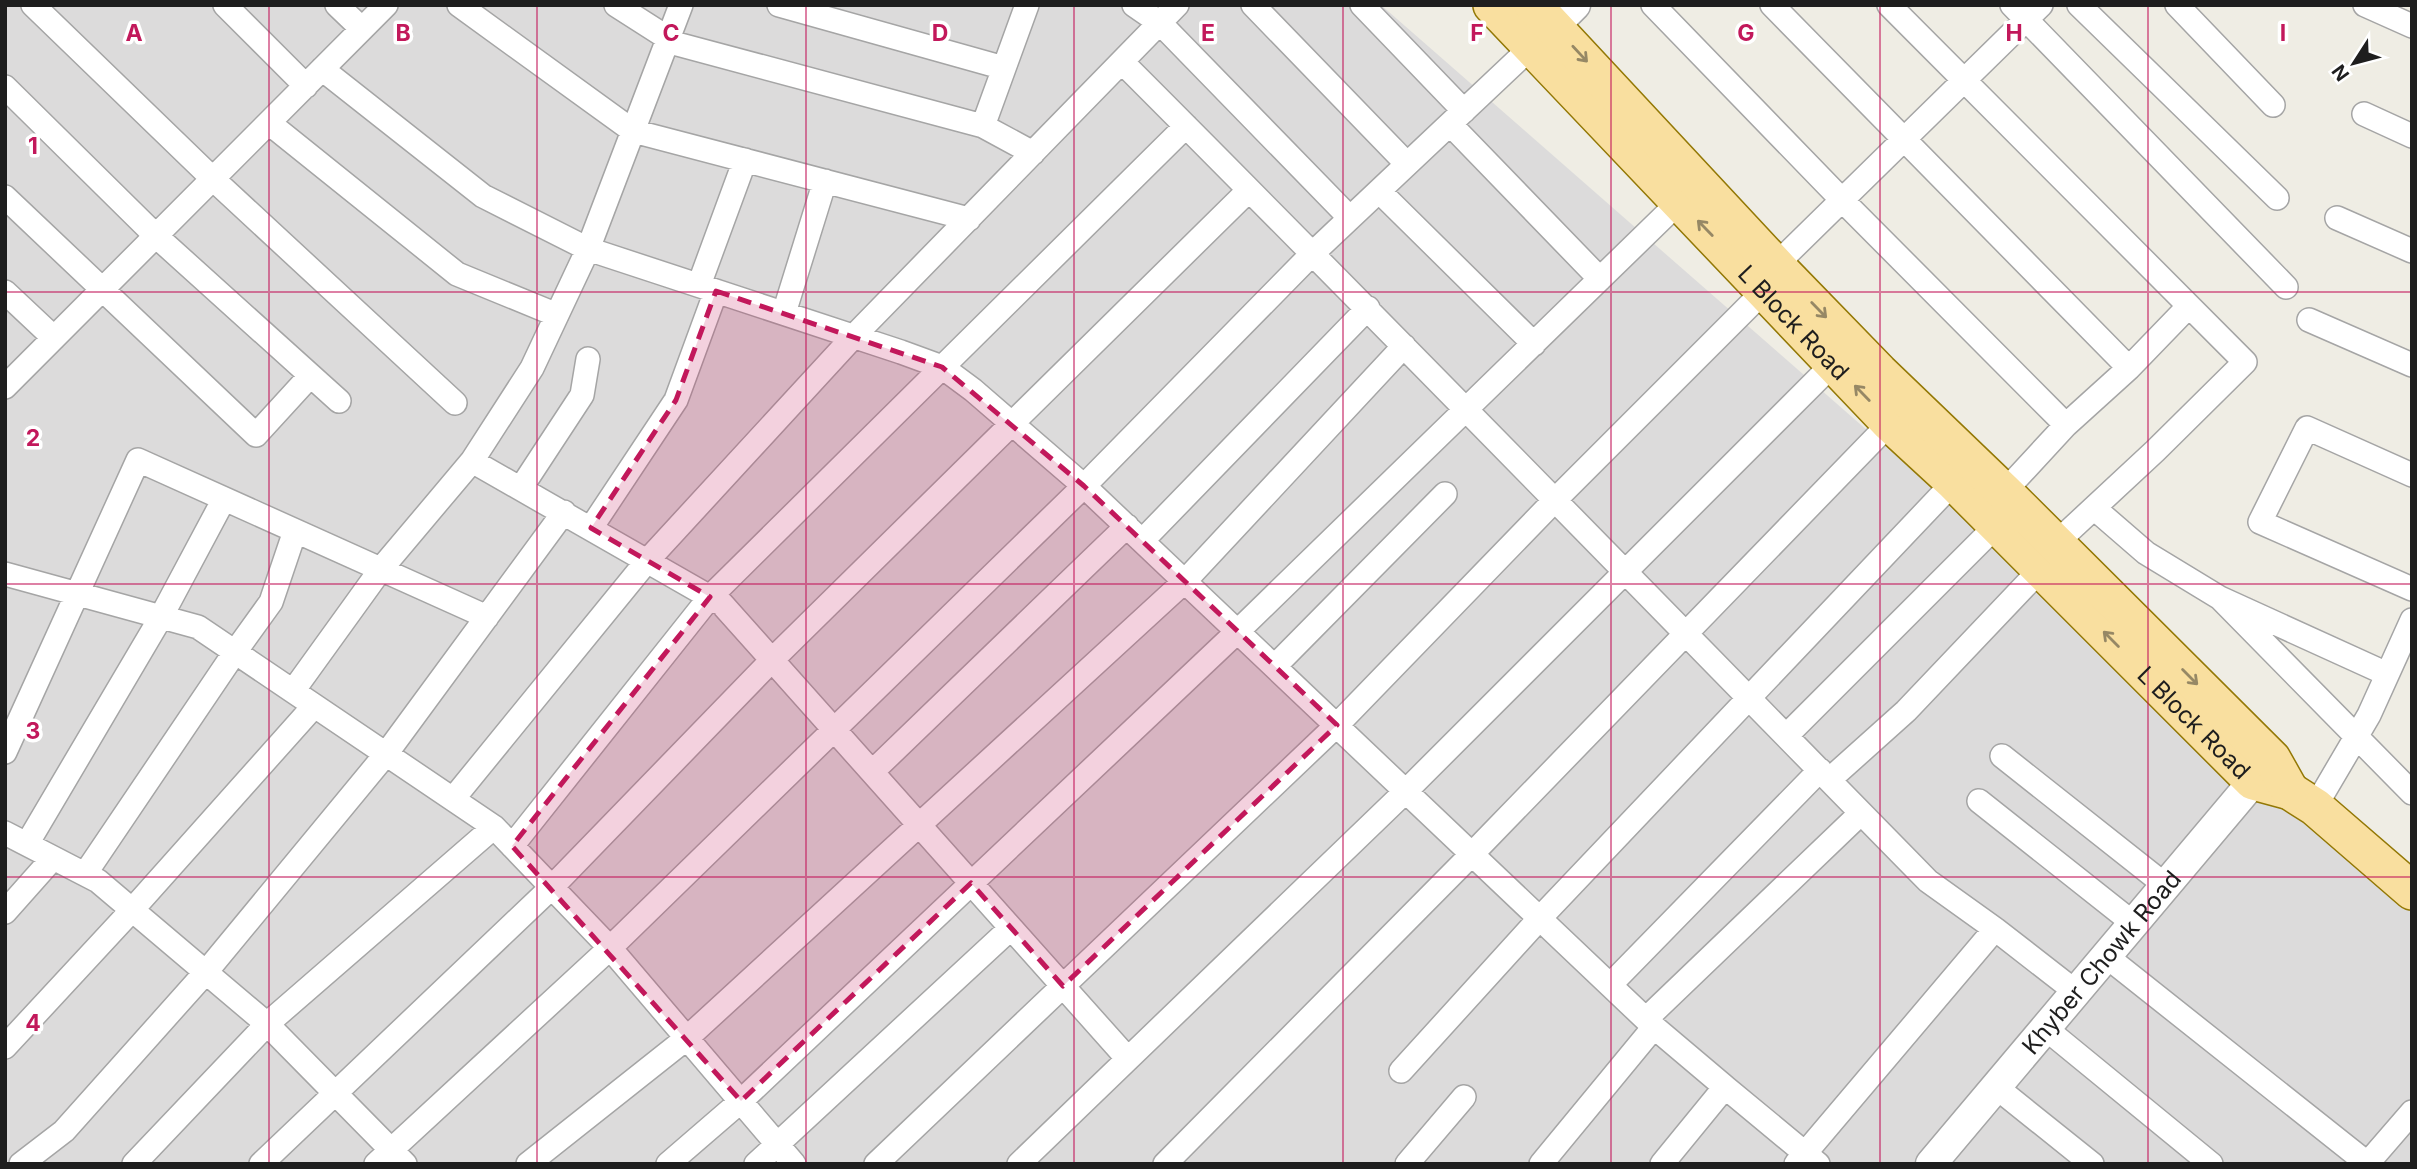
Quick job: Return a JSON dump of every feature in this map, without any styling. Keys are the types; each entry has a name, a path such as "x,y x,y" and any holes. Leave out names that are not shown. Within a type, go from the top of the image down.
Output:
{"main road":[{"name":"L Block Road","path":"1492,5 1549,21 1771,279 1834,363 1890,423 1954,482 2001,509"},
{"name":"L Block Road","path":"1549,21 1679,202 1771,279 1902,396 2001,509 2262,770 2303,799"},
{"path":"2303,799 2412,891"}],"street":[{"path":"33,5 213,179 455,403"},
{"path":"225,5 306,86"},
{"path":"337,5 362,29"},
{"path":"5,387 386,5"},
{"path":"459,5 633,131 969,219"},
{"path":"616,5 677,44 983,126 1033,153"},
{"path":"293,691 381,569 472,461 532,368 588,249 681,5"},
{"path":"779,5 1004,68"},
{"path":"1134,5 1160,23 1350,218"},
{"path":"453,799 647,561 855,336 1177,5"},
{"path":"1253,5 1407,164"},
{"path":"1362,5 1457,118 1600,279"},
{"path":"1653,5 2066,425"},
{"path":"1772,5 2129,368"},
{"path":"1610,985 1824,775 1906,711 2094,508 2245,362 1889,5"},
{"path":"2079,5 2277,198"},
{"path":"2177,5 2273,105"},
{"path":"2365,5 2412,26"},
{"path":"983,126 1023,6"},
{"path":"876,1164 1337,725 1771,279 1789,252 1964,82 2027,10 2287,287"},
{"path":"5,833 99,881 267,1024 335,1092 391,1159 1084,486 1313,253 1457,118 1549,21"},
{"path":"1122,62 1368,308 1624,573 1928,881 2076,992"},
{"path":"322,69 482,196 588,249 942,367 1084,486 1650,1023 1807,1160 1995,929"},
{"path":"5,87 156,236 339,401"},
{"path":"2364,114 2412,136"},
{"path":"269,122 457,274 557,315"},
{"path":"512,846 710,597 1186,126"},
{"path":"591,528 676,400 745,160"},
{"path":"784,313 825,181"},
{"path":"261,1164 552,887 772,660 1250,190"},
{"path":"1379,191 1534,344"},
{"path":"5,197 256,435 310,376"},
{"path":"668,1164 741,1101 1238,631 1679,202"},
{"path":"2337,218 2412,251"},
{"path":"5,292 54,338"},
{"path":"1786,736 2001,509 2066,425 2129,368 2188,307"},
{"path":"872,772 1135,533 1368,308"},
{"path":"2309,320 2412,365"},
{"path":"528,1164 687,1038 1185,581 1404,346"},
{"path":"521,488 582,395 588,359"},
{"path":"1019,1164 1407,790 1834,363"},
{"path":"1165,1164 1473,853 1890,423"},
{"path":"2412,475 2307,428 2260,522 2412,589"},
{"path":"5,752 138,460 487,617"},
{"path":"472,461 722,604 1128,1059"},
{"path":"1401,1071 1540,918 1954,482"},
{"path":"1275,666 1445,494"},
{"path":"27,844 161,617 223,499"},
{"path":"2094,508 2146,553 2220,598 2387,674"},
{"path":"21,1164 64,1131 206,972 386,754 564,512"},
{"path":"85,874 271,602 295,531"},
{"path":"5,574 198,627 494,827 610,948 794,1164"},
{"path":"2220,598 2412,793"},
{"path":"2303,799 2357,735 2412,620"},
{"path":"5,1047 132,910 314,706"},
{"path":"2001,756 2165,885"},
{"name":"Khyber Chowk Road","path":"1932,1163 2262,770"},
{"path":"1979,801 2133,923"},
{"path":"1541,1164 1650,1023 1861,813"},
{"path":"134,1164 267,1024 494,827"},
{"path":"5,912 53,858"},
{"path":"756,1164 1011,928"},
{"path":"2106,956 2367,1164 2412,1112"},
{"path":"2045,1028 2211,1164"},
{"path":"1661,1164 1724,1087"},
{"path":"1996,1087 2092,1164"},
{"path":"1407,1164 1464,1097"}],"highlighted area":[{"path":"716,291 942,367 1084,486 1337,725 1063,986 971,883 741,1101 512,846 710,597 591,528 676,400"}],"shaded area":[{"path":"5,5 1381,5 2412,907 2412,1164 5,1164"}]}
